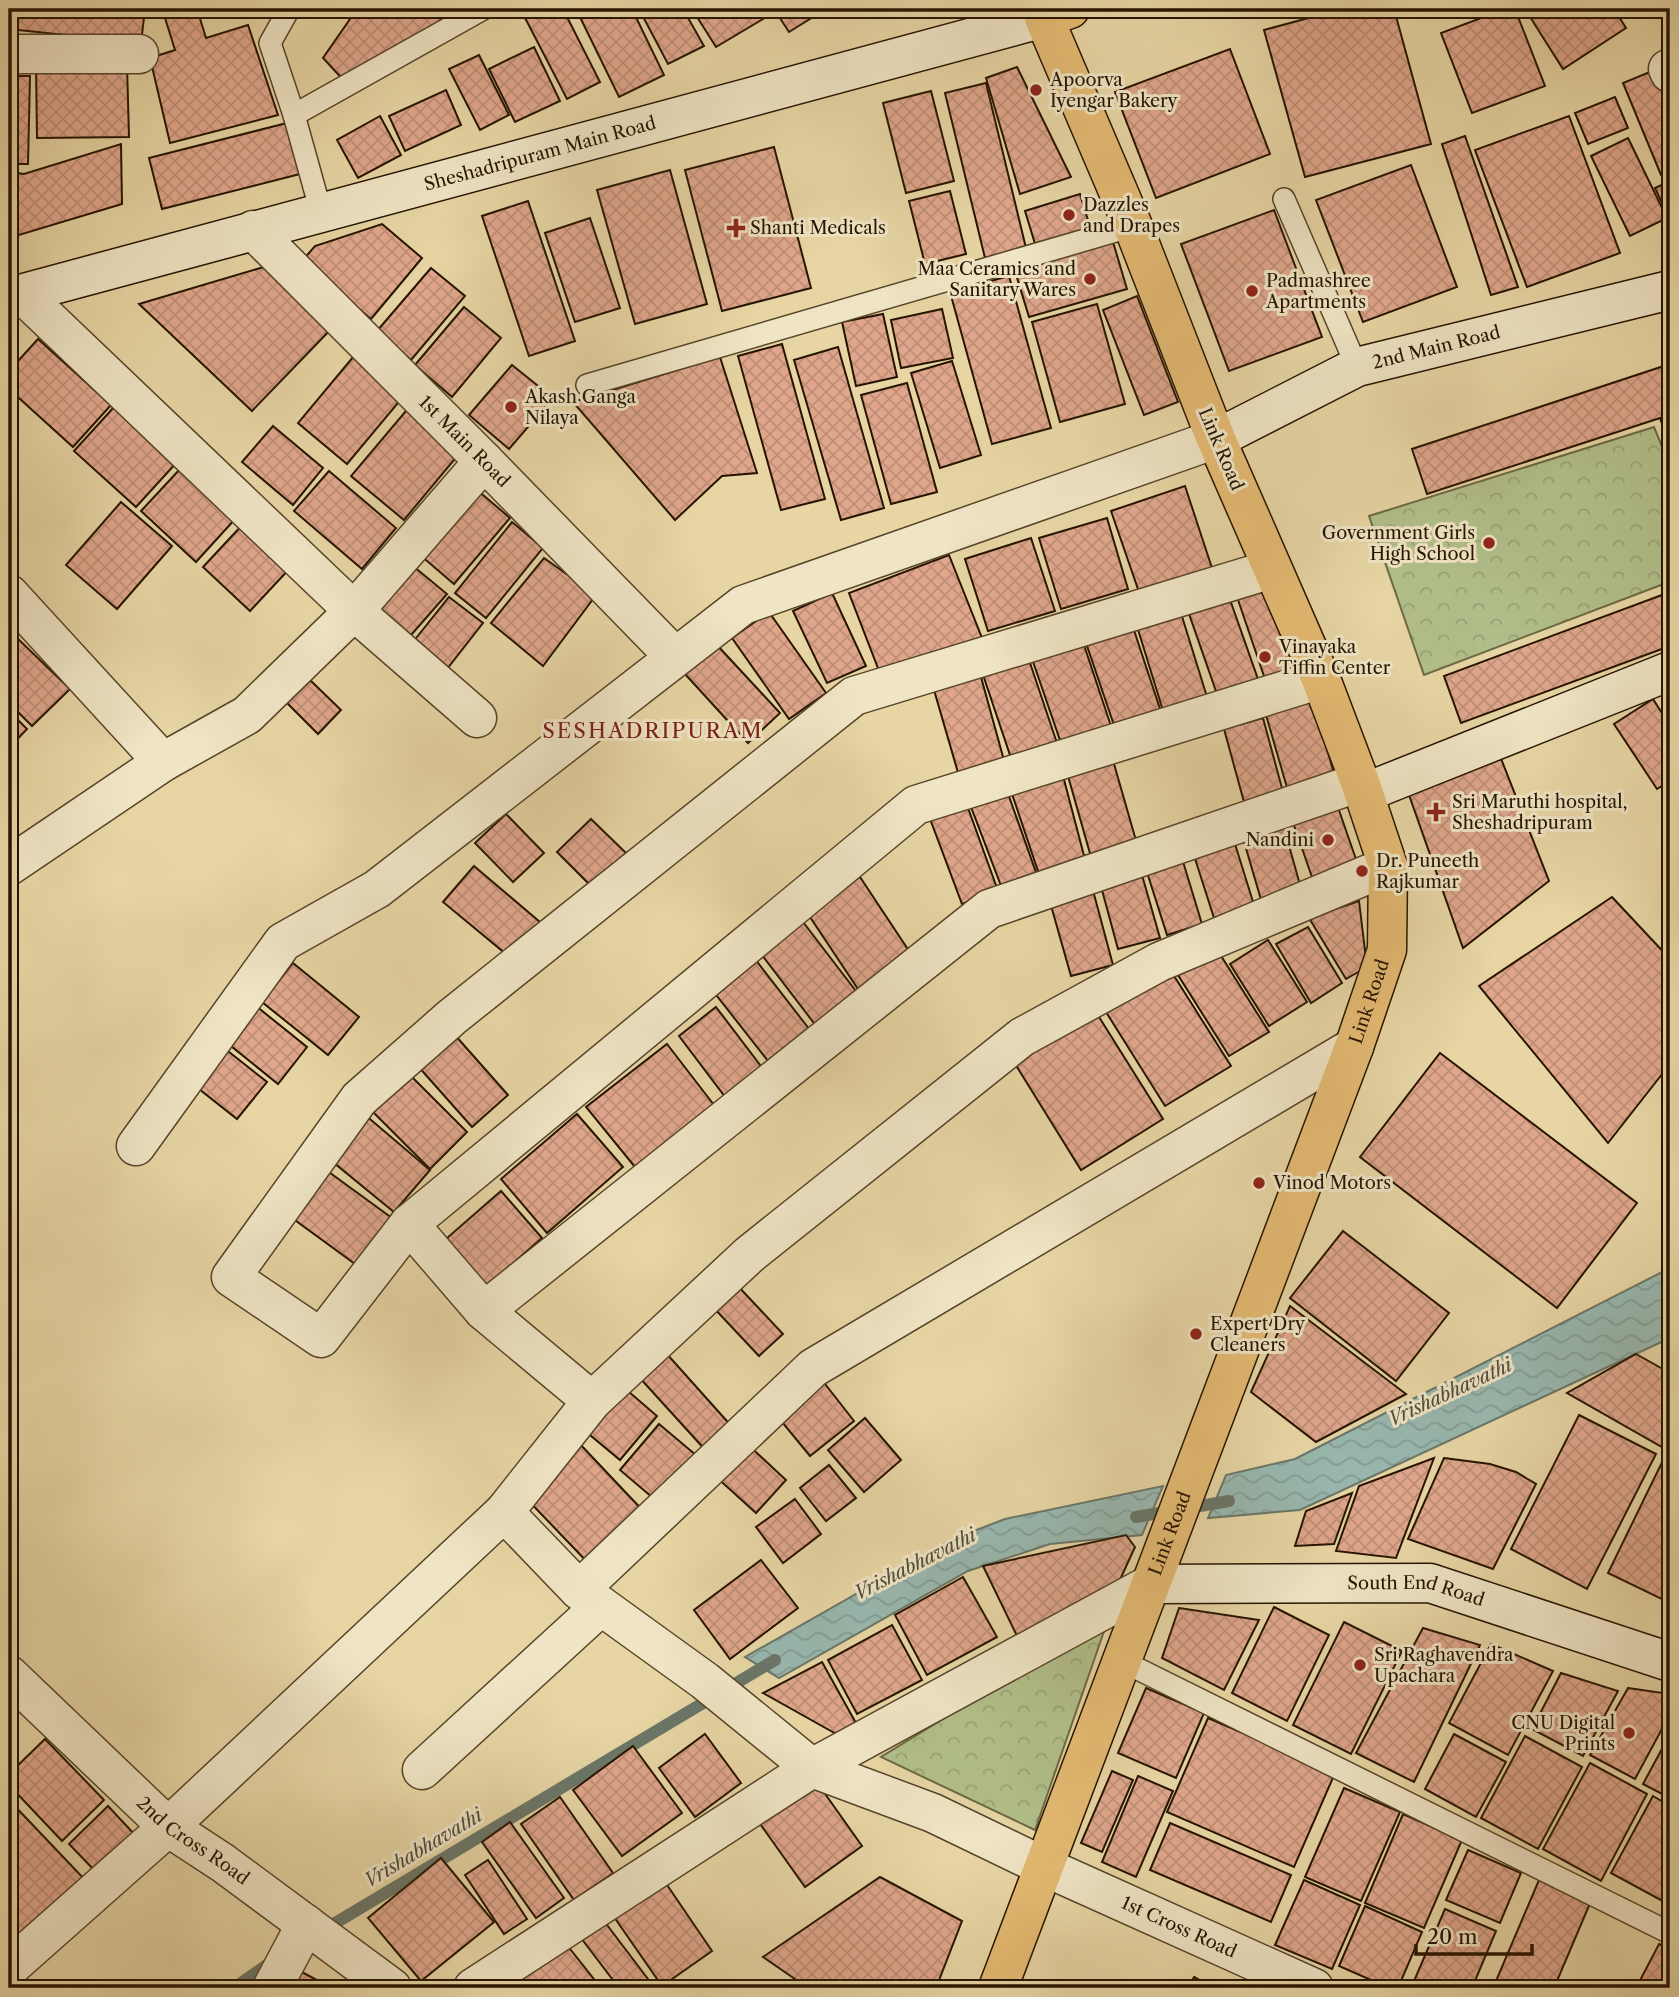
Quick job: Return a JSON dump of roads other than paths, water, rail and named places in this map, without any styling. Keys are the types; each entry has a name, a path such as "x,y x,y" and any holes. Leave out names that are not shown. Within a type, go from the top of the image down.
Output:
{"main road":[{"name":"Link Road","path":"998,1988 1354,1047 1387,950 1388,866 1362,787 1321,680 1216,439 1133,226 1057,14"}],"street":[{"name":"Sheshadripuram Main Road","path":"16,295 1057,14"},
{"path":"9,54 139,54"},
{"name":"1st Main Road","path":"253,230 675,657"},
{"name":"2nd Main Road","path":"136,1146 283,942 377,889 743,605 1216,439 1357,367 1670,290"},
{"path":"16,295 354,611 477,718"},
{"path":"9,866 163,762 247,715 354,611 484,461"},
{"path":"1272,569 854,696 452,1017 359,1099 231,1277 321,1338 409,1224 916,805 1321,680"},
{"path":"13,610 163,762"},
{"path":"484,1311 989,909 1362,787 1670,671"},
{"path":"9,1968 168,1827 504,1512 592,1401 750,1254 1022,1037 1158,962 1388,866"},
{"path":"422,1770 813,1368 1354,1047"},
{"path":"409,1224 484,1311 592,1401"},
{"name":"1st Cross Road","path":"504,1512 590,1598 705,1681 812,1768 933,1814 1314,1988"},
{"name":"South End Road","path":"1152,1584 1430,1583 1670,1662"},
{"path":"473,1988 812,1768 1152,1584"},
{"name":"2nd Cross Road","path":"9,1675 168,1827 392,1988"},
{"path":"276,1979 305,1926"}],"lane":[{"path":"289,9 270,43 294,115 321,212"},
{"path":"294,115 483,9"},
{"path":"1284,199 1357,367"},
{"path":"587,385 1133,226"},
{"path":"1122,1661 1670,1933"}],"water":[{"path":"1670,1268 1670,1338 1300,1510 1208,1518 1226,1475 1295,1459"},
{"path":"1163,1486 1142,1535 1050,1544 968,1571 779,1678 745,1657 953,1539 1005,1519"}],"waterway":[{"name":"Vrishabhavathi","path":"1136,1517 1229,1501"},
{"name":"Vrishabhavathi","path":"322,1931 775,1660"},
{"name":"Vrishabhavathi","path":"234,1988 274,1960"}],"place":[{"name":"Apoorva Iyengar Bakery","path":"1036,90"},
{"name":"Dazzles and Drapes","path":"1069,215"},
{"name":"Shanti Medicals","path":"736,228"},
{"name":"Maa Ceramics and Sanitary Wares","path":"1090,279"},
{"name":"Padmashree Apartments","path":"1252,291"},
{"name":"Akash Ganga Nilaya","path":"511,407"},
{"name":"Government Girls High School","path":"1489,543"},
{"name":"Vinayaka Tiffin Center","path":"1265,657"},
{"name":"Sri Maruthi hospital, Sheshadripuram","path":"1436,812"},
{"name":"Nandini","path":"1328,840"},
{"name":"Dr. Puneeth Rajkumar","path":"1362,871"},
{"name":"Vinod Motors","path":"1259,1183"},
{"name":"Expert Dry Cleaners","path":"1196,1334"},
{"name":"Sri Raghavendra Upachara","path":"1360,1665"},
{"name":"CNU Digital Prints","path":"1629,1733"}],"district":[{"name":"SESHADRIPURAM","path":"653,730"}]}
